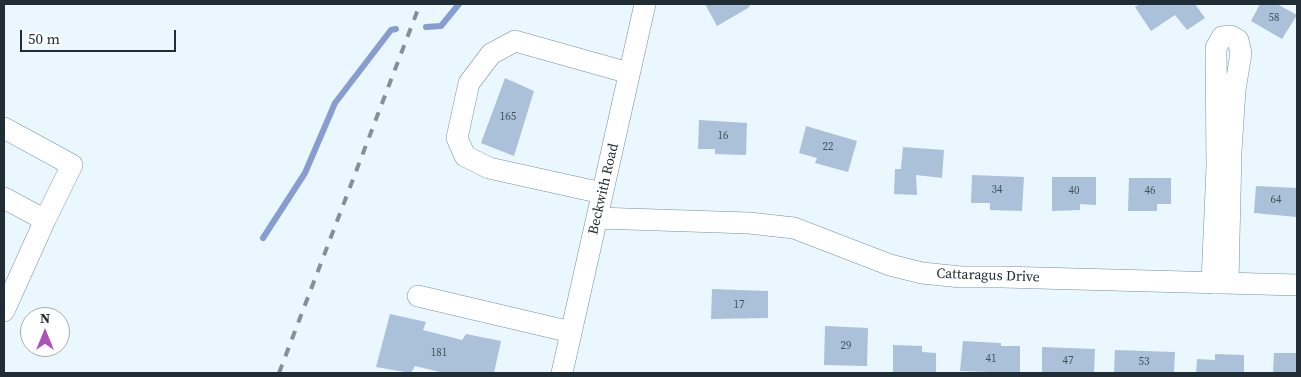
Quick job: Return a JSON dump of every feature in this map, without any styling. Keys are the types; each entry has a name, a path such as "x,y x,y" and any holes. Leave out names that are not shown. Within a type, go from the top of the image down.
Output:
{"street":[{"name":"Beckwith Road","path":"562,373 645,4"},
{"path":"1231,36 1238,40 1241,53 1235,90 1220,283 1216,48 1222,37 1231,36"},
{"path":"602,193 489,168 465,156 457,138 469,83 491,54 515,41 629,73"},
{"path":"4,128 72,165 4,311"},
{"path":"4,198 46,220"},
{"name":"Cattaragus Drive","path":"597,218 749,223 794,228 890,265 922,273 961,278 1002,277 1297,285"},
{"path":"418,296 571,332"}],"building":[{"path":"705,4 751,4 748,8 717,26"},
{"path":"1140,4 1195,4 1205,18 1187,30 1175,15 1151,31 1135,7"},
{"path":"1260,4 1277,4 1297,15 1282,39 1251,21"},
{"path":"505,78 534,91 514,156 481,143"},
{"path":"699,120 747,123 746,155 715,154 715,149 698,149"},
{"path":"806,126 857,141 848,172 815,163 817,158 799,153"},
{"path":"903,147 944,150 942,178 916,175 917,195 894,194 895,169 901,169"},
{"path":"972,175 1024,177 1022,211 990,210 990,203 971,203"},
{"path":"1052,177 1096,177 1096,205 1080,204 1080,210 1052,211"},
{"path":"1129,178 1171,178 1171,204 1157,204 1157,211 1128,211"},
{"path":"1256,186 1297,188 1297,217 1254,213"},
{"path":"712,289 768,291 768,318 711,319"},
{"path":"390,314 426,322 423,330 462,340 466,334 501,341 494,373 444,373 415,366 411,373 376,367"},
{"path":"825,326 868,328 867,366 824,365"},
{"path":"963,341 1001,343 1001,346 1020,346 1020,373 960,371"},
{"path":"893,345 922,346 922,352 936,353 936,373 893,373"},
{"path":"1042,347 1095,349 1094,373 1042,373"},
{"path":"1115,350 1175,352 1174,373 1114,373"},
{"path":"1274,353 1297,353 1297,373 1273,373"},
{"path":"1215,354 1244,355 1244,373 1196,373 1197,359 1215,360"}],"waterway":[{"path":"426,27 441,26 459,4"},
{"path":"263,238 305,173 335,103 391,30 396,29"}],"railway":[{"path":"279,373 420,4"}]}
